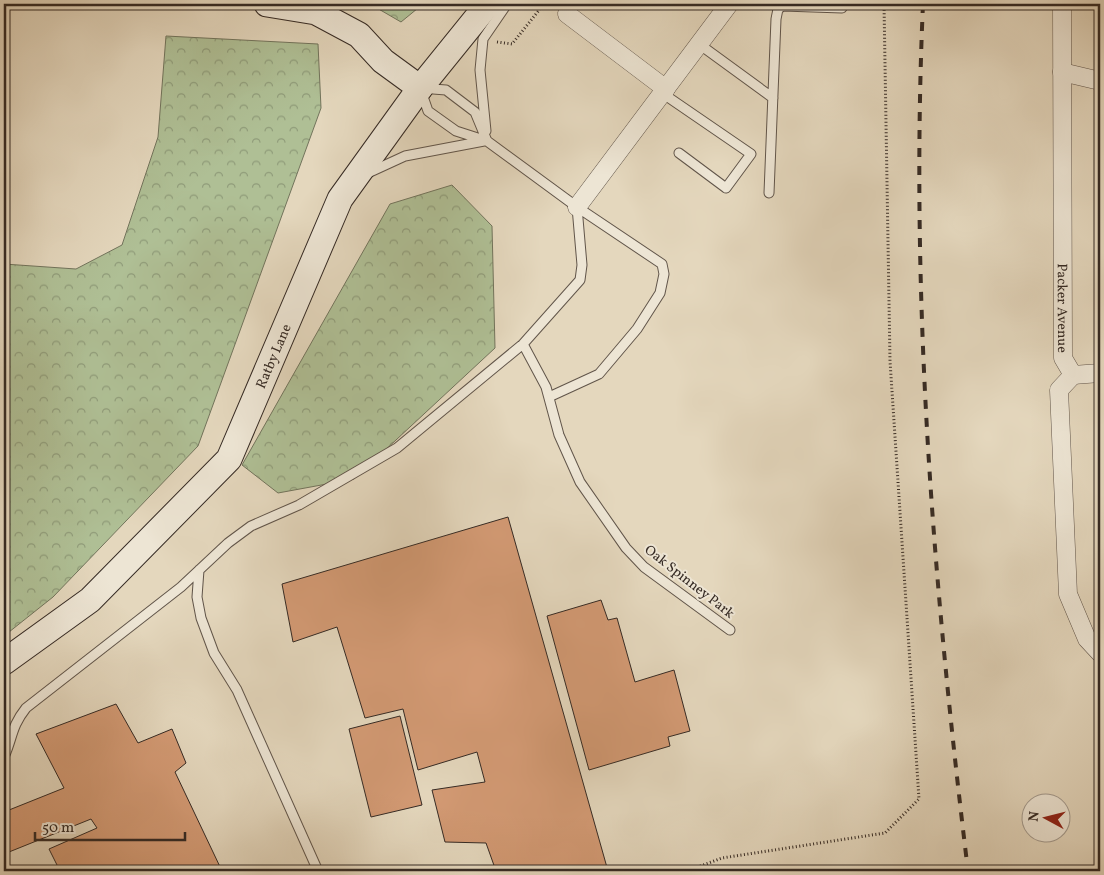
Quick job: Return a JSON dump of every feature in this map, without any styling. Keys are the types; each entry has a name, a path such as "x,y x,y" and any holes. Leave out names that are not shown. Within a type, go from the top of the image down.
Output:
{"main road":[{"path":"267,4 316,12 359,35 383,61 420,88"},
{"name":"Ratby Lane","path":"4,662 90,600 229,459 340,199 420,88 488,4"}],"street":[{"name":"Packer Avenue","path":"1062,4 1063,358 1073,375"},
{"path":"577,207 699,44 723,6"},
{"path":"567,14 664,91"},
{"path":"1062,72 1100,81"},
{"path":"1100,374 1073,375 1059,390 1068,594 1087,639 1100,653"}],"lane":[{"path":"487,141 480,70 483,39 507,4"},
{"path":"770,194 776,19 778,9 783,6 842,8"},
{"path":"699,44 773,98"},
{"path":"487,141 475,112 446,90 420,88 428,111 456,131 487,141 577,207 662,264 664,274 660,293 637,329 599,374 549,397"},
{"path":"664,91 751,154 726,188 678,154"},
{"path":"354,179 405,156 440,148 487,141"},
{"path":"4,758 10,744 14,723 26,708 105,648 251,526 299,505 397,448 523,344 580,280 582,265 577,207"},
{"name":"Oak Spinney Park","path":"523,344 546,387 559,434 580,482 626,548 644,567 730,630"},
{"path":"199,570 196,597 201,618 214,653 237,690 318,871"}],"path":[{"path":"483,39 512,44 544,4"},
{"path":"687,871 722,858 885,833 919,799 890,361 884,4"}],"green space":[{"path":"370,4 423,4 401,22"},
{"path":"166,36 318,44 321,108 198,446 53,597 4,636 4,264 76,269 122,245 158,137"},
{"path":"452,185 492,226 495,348 354,479 278,493 242,465 390,204"}],"building":[{"path":"508,517 608,871 496,871 486,843 445,842 432,790 485,782 477,752 418,770 403,709 365,718 337,627 293,642 282,584"},
{"path":"601,600 608,620 617,618 635,682 674,670 690,731 668,737 670,746 589,770 547,616"},
{"path":"116,704 138,743 172,729 186,763 175,772 222,871 60,871 49,849 97,828 91,819 4,854 4,812 64,788 36,734"},
{"path":"400,716 422,805 371,817 349,729"}],"railway":[{"path":"923,4 920,112 922,330 935,547 944,655 968,871"}]}
